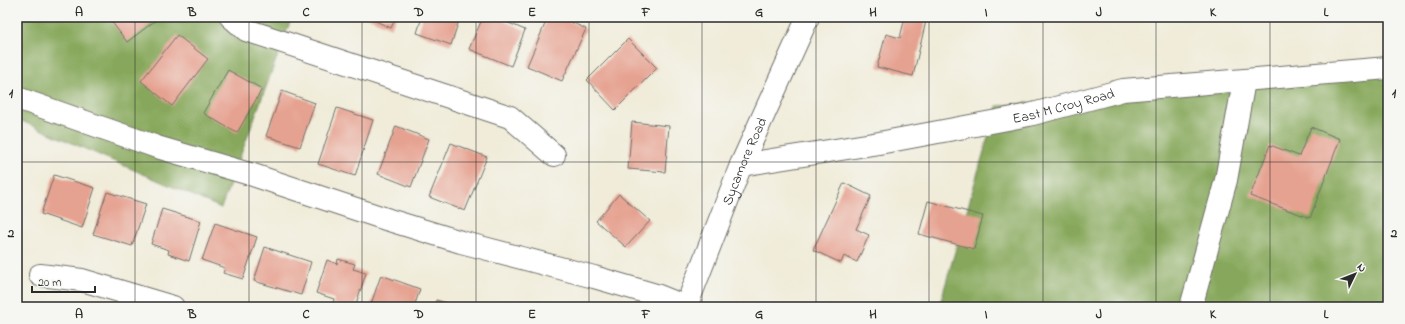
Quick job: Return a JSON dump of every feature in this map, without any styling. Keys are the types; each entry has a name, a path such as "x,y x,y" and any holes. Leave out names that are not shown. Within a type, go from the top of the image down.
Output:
{"street":[{"path":"231,17 246,30 510,117 554,155"},
{"name":"Sycamore Road","path":"686,307 741,165 808,17"},
{"name":"East M Croy Road","path":"741,165 879,143 1029,115 1123,90 1388,68"},
{"path":"1191,307 1226,180 1244,81"},
{"path":"17,98 157,147 253,175 389,220 461,242 656,295 686,307"},
{"path":"40,275 82,280 173,307"}],"green space":[{"path":"17,17 292,17 221,208 17,119"},
{"path":"1388,66 1388,307 939,307 997,106"}],"building":[{"path":"108,17 160,17 127,42"},
{"path":"367,17 396,17 391,28"},
{"path":"422,17 460,17 451,45 417,33"},
{"path":"483,17 506,17 504,21 525,30 511,66 469,49"},
{"path":"548,17 560,17 586,29 562,81 527,66"},
{"path":"905,17 926,21 913,76 877,67 886,34 900,38"},
{"path":"984,17 984,19 955,18"},
{"path":"177,35 208,59 172,106 141,81"},
{"path":"628,39 657,68 615,110 587,80"},
{"path":"228,70 262,89 237,133 203,113"},
{"path":"282,91 315,103 300,147 266,136"},
{"path":"337,108 373,120 355,176 318,164"},
{"path":"632,122 669,126 665,172 628,169"},
{"path":"396,126 429,139 411,187 378,174"},
{"path":"1311,127 1340,139 1310,218 1250,196 1270,145 1299,156"},
{"path":"451,143 487,157 465,211 429,197"},
{"path":"54,175 95,188 82,228 41,214"},
{"path":"844,183 871,196 856,229 869,235 857,262 844,256 841,263 813,250"},
{"path":"107,192 146,204 132,246 93,234"},
{"path":"619,194 650,221 626,247 596,221"},
{"path":"928,201 983,216 974,249 919,234"},
{"path":"162,209 201,221 189,261 168,254 169,250 151,244"},
{"path":"215,223 257,237 243,279 223,273 225,268 202,260"},
{"path":"265,247 311,262 301,295 254,281"},
{"path":"338,259 355,264 353,269 366,273 355,307 343,307 333,304 334,299 316,293 327,260 337,264"},
{"path":"381,275 420,289 414,307 370,307"},
{"path":"436,300 460,307 434,307"}]}
